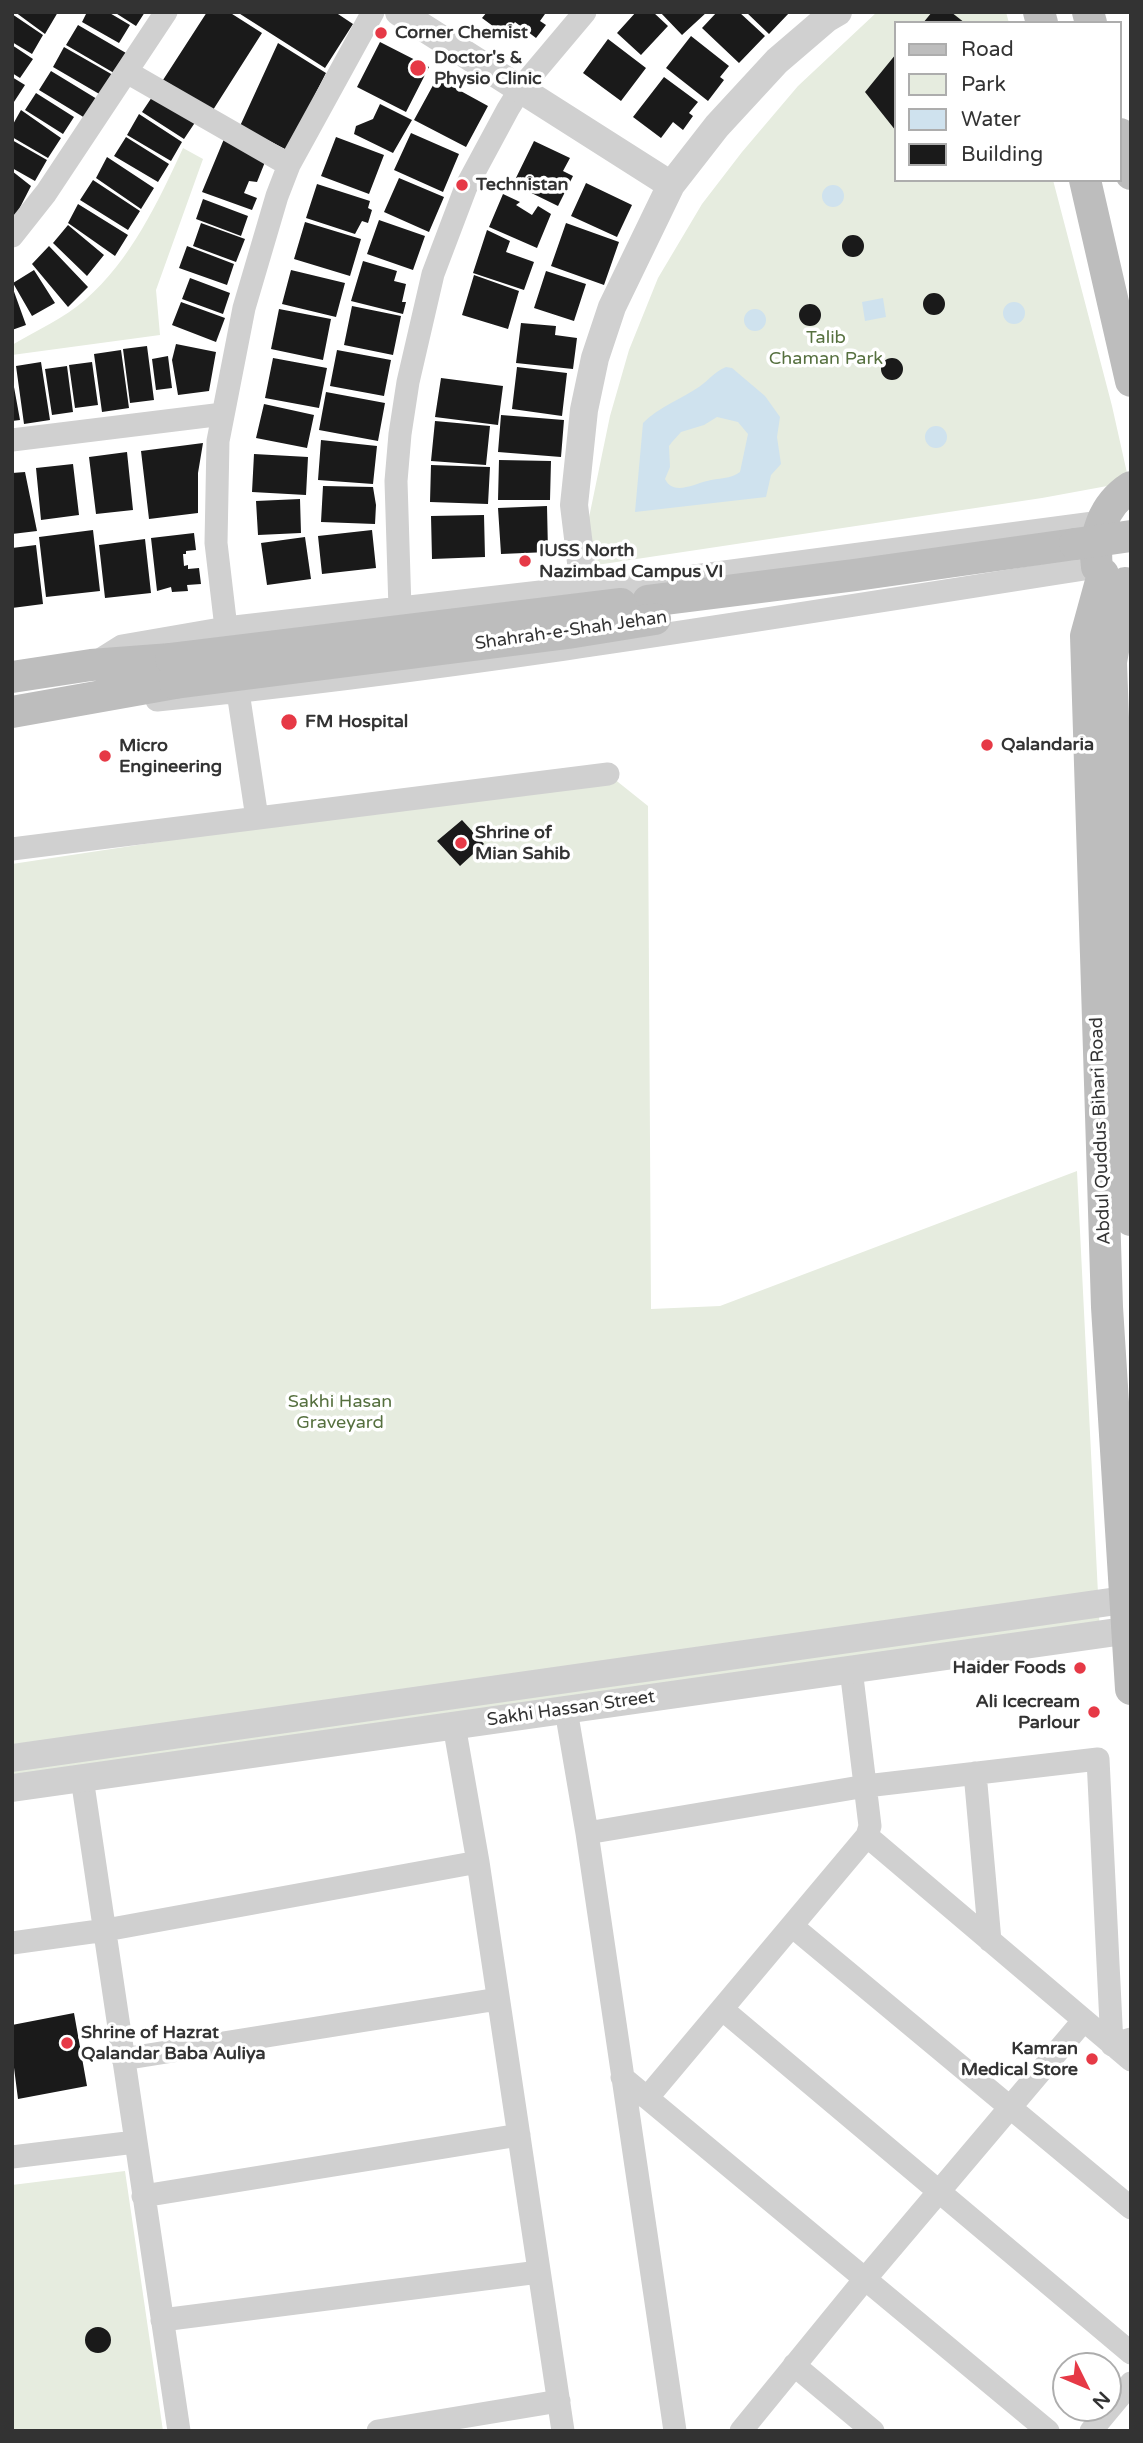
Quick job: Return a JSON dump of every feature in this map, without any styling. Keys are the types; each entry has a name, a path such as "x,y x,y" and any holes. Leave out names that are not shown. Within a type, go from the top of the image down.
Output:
{"main road":[{"path":"1122,141 1131,175"},
{"path":"1095,182 1131,381"},
{"path":"1117,573 1095,544 1101,522 1112,504 1131,487"},
{"name":"Shahrah-e-Shah Jehan","path":"12,712 127,690 173,671 1131,536"},
{"name":"Shahrah-e-Shah Jehan","path":"12,677 91,666 173,671 1117,573"},
{"name":"Abdul Quddus Bihari Road","path":"1117,573 1111,662 1121,695 1131,1220"},
{"name":"Abdul Quddus Bihari Road","path":"1117,573 1086,636 1107,1307 1131,1689"}],"street":[{"path":"12,236 46,193 166,12"},
{"path":"226,628 216,542 218,442 244,308 289,165 373,12"},
{"path":"400,12 671,184"},
{"path":"400,609 396,481 400,434 408,382 433,274 466,187 521,88 585,12"},
{"path":"584,587 574,505 584,410 612,307 671,184 717,126 769,69 826,19 838,12"},
{"path":"127,72 289,165"},
{"path":"12,440 223,414"},
{"path":"91,666 122,646 226,628 584,587 619,586 1101,522"},
{"path":"127,690 156,701 238,692 1117,573"},
{"path":"619,586 626,641"},
{"path":"238,692 257,818"},
{"path":"12,849 608,774"},
{"name":"Sakhi Hassan Street","path":"12,1788 851,1669 1128,1615"},
{"name":"Sakhi Hassan Street","path":"12,1758 1128,1615"},
{"path":"647,2098 867,1836 870,1826 851,1669"},
{"path":"566,1710 587,1833 675,2431"},
{"path":"454,1726 478,1862 563,2431"},
{"path":"587,1833 866,1786 1098,1759 1122,2042 1131,2060"},
{"path":"975,1773 990,1941"},
{"path":"82,1778 179,2431"},
{"path":"867,1836 1084,2020 1122,2042"},
{"path":"12,1943 106,1930 478,1862"},
{"path":"792,1926 1131,2208"},
{"path":"124,2059 498,1998"},
{"path":"722,2009 1131,2353"},
{"path":"741,2431 865,2279 1084,2020"},
{"path":"622,2077 1048,2431"},
{"path":"143,2196 519,2134"},
{"path":"12,2157 135,2142"},
{"path":"162,2320 539,2272"},
{"path":"794,2365 873,2431"},
{"path":"1091,2431 1131,2383"},
{"path":"378,2431 559,2401"}],"green space":[{"name":"Talib Chaman Park","path":"877,12 1006,12 1008,21 894,21 894,182 1054,182 1129,482 1042,498 590,566 586,532 610,416 629,350 658,278 702,204 798,86"},
{"path":"183,148 203,159 156,290 160,335 12,355 12,345 77,307 116,267 142,229"},
{"name":"Sakhi Hasan Graveyard","path":"608,774 648,806 651,1309 720,1306 1077,1171 1100,1634 12,1789 12,864"},
{"path":"125,2171 163,2431 12,2431 12,2185"}],"water":[{"path":"833,185 841,188 844,196 841,204 833,207 825,204 822,196 825,188"},
{"path":"883,298 886,317 865,321 862,302"},
{"path":"1014,302 1022,305 1025,313 1022,321 1014,324 1006,321 1003,313 1006,305"},
{"path":"755,309 763,312 766,320 763,328 755,331 747,328 744,320 747,312"},
{"path":"726,367 732,368 765,396 780,417 777,437 781,464 771,475 766,497 635,512 643,423","holes":["717,417 738,422 748,434 740,472 684,488 669,484 665,479 670,467 669,446 681,432 704,425"]},
{"path":"936,426 944,429 947,437 944,445 936,448 928,445 925,437 928,429"}],"building":[{"path":"15,12 58,12 45,34"},
{"path":"87,12 108,12 130,25 119,43 82,22"},
{"path":"114,12 145,12 136,26"},
{"path":"207,12 229,12 262,33 213,110 163,80"},
{"path":"237,12 335,12 353,24 325,68"},
{"path":"487,12 543,12 545,14 540,21 546,25 536,38 515,22 505,35 482,18"},
{"path":"636,12 653,12 668,26 641,55 617,33"},
{"path":"660,12 707,12 682,35"},
{"path":"717,12 739,12 765,36 739,63 702,28"},
{"path":"746,12 790,12 769,34"},
{"path":"932,12 951,12 962,21 925,21"},
{"path":"12,14 43,35 32,54 12,42"},
{"path":"78,25 126,53 114,73 66,45"},
{"path":"691,36 729,66 720,77 724,80 708,101 666,68"},
{"path":"608,39 646,68 621,101 583,73"},
{"path":"380,42 429,67 406,112 357,87"},
{"path":"278,43 326,73 287,150 240,126"},
{"path":"12,45 33,59 20,78 12,73"},
{"path":"64,47 113,75 101,95 53,67"},
{"path":"894,56 894,128 865,92"},
{"path":"51,71 97,99 85,118 39,90"},
{"path":"12,77 25,85 12,105"},
{"path":"664,77 698,102 689,113 693,116 683,130 673,122 661,138 633,117"},
{"path":"437,78 488,106 466,147 414,120"},
{"path":"36,93 74,117 63,134 25,110"},
{"path":"154,94 196,121 184,139 142,112"},
{"path":"380,104 412,120 393,153 354,134 356,126 373,119"},
{"path":"21,110 61,138 48,158 12,137 12,126"},
{"path":"139,114 182,142 171,161 127,135"},
{"path":"411,133 459,154 443,192 394,170"},
{"path":"126,137 169,164 158,182 114,156"},
{"path":"336,137 384,155 369,194 321,176"},
{"path":"224,139 267,157 257,182 249,181 244,193 257,198 252,210 202,192"},
{"path":"12,140 47,160 35,181 12,168"},
{"path":"534,141 570,158 563,171 573,176 558,206 513,184"},
{"path":"107,157 154,188 141,209 96,178"},
{"path":"12,171 31,186 12,223"},
{"path":"399,178 444,197 429,232 384,212"},
{"path":"93,180 140,211 128,230 80,200"},
{"path":"586,183 632,205 617,237 571,216"},
{"path":"317,184 370,201 368,208 372,210 368,223 362,221 355,234 306,218"},
{"path":"503,194 520,202 516,205 532,215 538,206 551,214 537,248 489,227"},
{"path":"203,199 248,216 241,236 196,219"},
{"path":"78,204 128,235 115,256 68,223"},
{"path":"379,220 425,236 413,270 367,254"},
{"path":"305,222 361,239 350,276 294,259"},
{"path":"201,223 245,239 236,262 193,246"},
{"path":"566,223 619,242 604,285 551,266"},
{"path":"68,225 104,255 87,276 53,243"},
{"path":"487,230 510,241 506,252 534,262 524,290 473,273"},
{"path":"853,235 861,238 864,246 861,254 853,257 845,254 842,246 845,238"},
{"path":"49,246 88,287 68,307 32,264"},
{"path":"187,246 234,264 227,285 179,268"},
{"path":"363,261 397,271 394,281 406,284 402,302 406,302 403,314 351,301"},
{"path":"34,270 55,303 32,316 13,283"},
{"path":"291,270 345,283 336,317 282,304"},
{"path":"546,271 586,284 574,321 534,308"},
{"path":"474,275 519,291 508,329 462,315"},
{"path":"190,278 230,293 223,314 182,299"},
{"path":"12,286 26,325 12,330"},
{"path":"934,293 942,296 945,304 942,312 934,315 926,312 923,304 926,296"},
{"path":"181,302 225,318 216,342 172,325"},
{"path":"810,304 818,307 821,315 818,323 810,326 802,323 799,315 802,307"},
{"path":"352,306 401,316 393,355 344,345"},
{"path":"279,309 331,319 323,360 271,349"},
{"path":"521,323 556,326 555,335 577,338 573,369 516,363"},
{"path":"176,344 216,352 209,391 178,395 172,360"},
{"path":"147,346 154,400 130,403 123,349"},
{"path":"121,350 129,408 102,412 94,354"},
{"path":"337,350 391,360 384,396 330,386"},
{"path":"168,356 172,388 156,390 152,359"},
{"path":"273,358 327,368 319,408 265,398"},
{"path":"892,358 900,361 903,369 900,377 892,380 884,377 881,369 884,361"},
{"path":"41,362 50,420 24,424 16,366"},
{"path":"92,362 98,405 75,408 69,365"},
{"path":"67,366 73,412 52,415 45,369"},
{"path":"517,367 567,373 562,416 512,409"},
{"path":"12,376 20,420 12,421"},
{"path":"441,378 503,386 498,425 435,417"},
{"path":"326,392 385,403 378,441 319,430"},
{"path":"264,404 314,415 307,448 256,438"},
{"path":"501,415 564,420 561,457 498,452"},
{"path":"435,421 490,426 486,465 431,461"},
{"path":"321,440 377,446 373,484 318,480"},
{"path":"203,443 198,473 198,513 149,519 141,451"},
{"path":"127,452 133,510 96,514 89,457"},
{"path":"254,454 308,457 306,495 252,492"},
{"path":"499,460 551,461 550,500 498,500"},
{"path":"73,464 79,515 41,520 36,468"},
{"path":"431,465 490,467 488,504 430,502"},
{"path":"25,472 37,531 12,534 12,473"},
{"path":"323,486 373,487 375,524 321,522"},
{"path":"300,499 301,533 258,535 256,501"},
{"path":"547,506 548,552 501,554 498,508"},
{"path":"484,515 485,557 432,559 431,516"},
{"path":"93,530 100,591 46,597 39,537"},
{"path":"372,530 376,568 322,574 318,536"},
{"path":"194,533 196,550 183,554 184,566 188,565 188,569 199,568 201,584 187,585 188,591 172,592 171,587 157,591 151,538"},
{"path":"305,537 311,579 267,585 261,543"},
{"path":"145,539 151,593 105,598 99,545"},
{"path":"36,545 43,604 12,608 12,548"},
{"name":"Shrine of Mian Sahib","path":"462,820 484,844 460,866 437,841"},
{"path":"74,2013 87,2086 18,2099 12,2052 12,2025"},
{"path":"98,2327 108,2330 111,2340 108,2350 98,2353 88,2350 85,2340 88,2330"}],"place":[{"name":"Corner Chemist","path":"381,33"},
{"name":"Doctor's & Physio Clinic","path":"418,68"},
{"name":"Technistan","path":"462,185"},
{"name":"IUSS North Nazimbad Campus VI","path":"525,561"},
{"name":"FM Hospital","path":"289,722"},
{"name":"Qalandaria","path":"987,745"},
{"name":"Micro Engineering","path":"105,756"},
{"name":"Shrine of Mian Sahib","path":"461,843"},
{"name":"Haider Foods","path":"1080,1668"},
{"name":"Ali Icecream Parlour","path":"1094,1712"},
{"name":"Shrine of Hazrat Qalandar Baba Auliya","path":"67,2043"},
{"name":"Kamran Medical Store","path":"1092,2059"}]}
